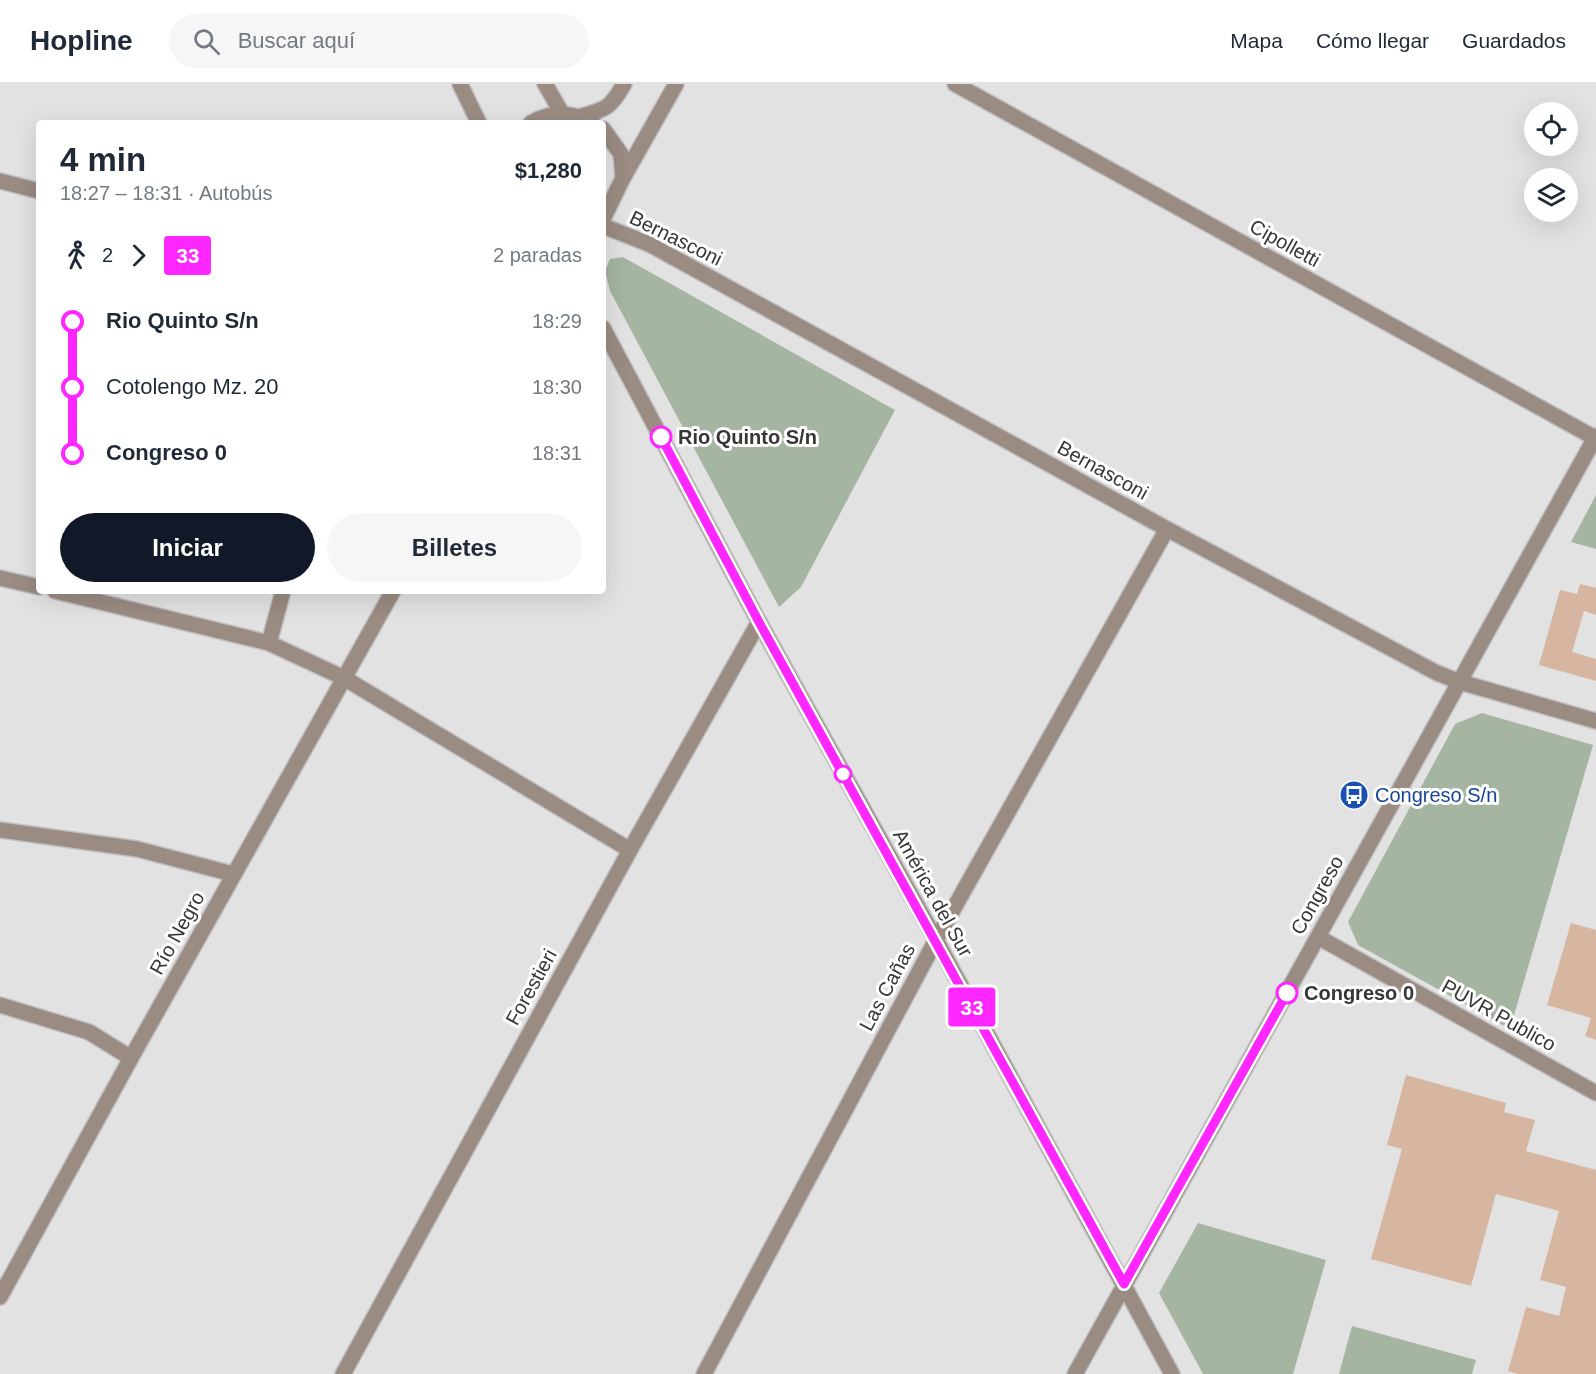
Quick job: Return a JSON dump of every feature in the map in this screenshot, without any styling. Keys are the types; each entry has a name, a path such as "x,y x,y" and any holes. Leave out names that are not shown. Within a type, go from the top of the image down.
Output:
{"street":[{"path":"460,84 478,120"},
{"path":"545,84 563,115"},
{"path":"539,120 555,114 588,120 614,102 624,84"},
{"path":"606,213 676,84"},
{"name":"Cipolletti","path":"955,84 1595,437"},
{"path":"606,133 621,154 623,178"},
{"path":"0,181 36,189"},
{"name":"Bernasconi","path":"606,227 649,244 1167,529 1437,673 1460,682 1596,722"},
{"name":"América del Sur","path":"606,334 759,622 936,940 1172,1374"},
{"name":"Congreso","path":"1075,1374 1595,437"},
{"name":"Las Cañas","path":"704,1374 936,940 1167,529"},
{"path":"0,578 36,586"},
{"path":"67,594 269,644 344,678 630,850"},
{"path":"269,644 282,594"},
{"name":"Río Negro","path":"0,1297 391,594"},
{"name":"Forestieri","path":"343,1374 630,850 759,622"},
{"path":"0,830 137,849 234,874"},
{"name":"PUVR Publico","path":"1318,937 1596,1093"},
{"path":"0,1005 89,1032 131,1058"}],"green space":[{"path":"623,257 895,410 801,587 779,607 610,291 606,269 610,259"},
{"path":"1596,495 1596,549 1571,542"},
{"path":"1482,713 1593,745 1510,1029 1358,945 1348,922 1455,724"},
{"path":"1198,1223 1326,1260 1293,1374 1203,1374 1159,1293"},
{"path":"1352,1326 1476,1360 1472,1374 1339,1374"}],"building":[{"path":"1580,584 1596,588 1596,615 1584,611 1572,652 1596,659 1596,681 1539,665 1560,590 1577,594"},
{"path":"1571,923 1596,930 1596,1040 1585,1036 1591,1018 1547,1005"},
{"path":"1406,1075 1506,1103 1504,1112 1535,1120 1526,1151 1596,1170 1596,1374 1518,1374 1508,1371 1526,1307 1559,1316 1566,1287 1540,1280 1559,1211 1496,1194 1471,1286 1371,1259 1402,1149 1387,1145"}],"bus line":[{"name":"33","path":"661,437 759,622 1124,1284 1287,993"}],"place":[{"name":"Rio Quinto S/n","path":"661,437"},
{"name":"Congreso S/n","path":"1354,795"},
{"name":"Congreso 0","path":"1287,993"}]}
